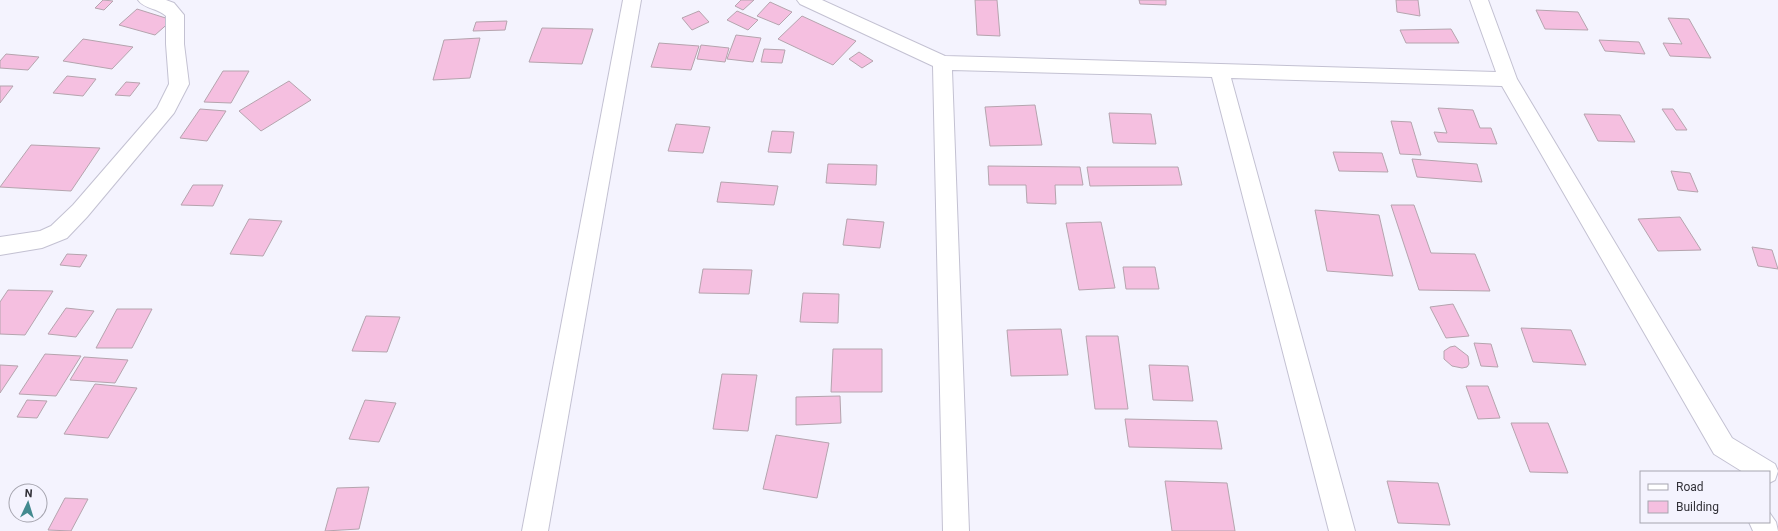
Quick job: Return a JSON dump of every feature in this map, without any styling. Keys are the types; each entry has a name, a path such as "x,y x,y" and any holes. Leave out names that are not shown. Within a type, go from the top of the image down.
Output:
{"street":[{"path":"0,246 42,240 60,232 80,211 164,113 179,84 175,44 175,15 168,7 147,0"},
{"path":"535,531 632,0"},
{"path":"806,0 942,64 1508,79"},
{"path":"1479,0 1508,79 1723,446 1736,471"},
{"path":"942,64 956,531"},
{"path":"1220,71 1342,531"},
{"path":"1723,446 1764,471"}],"building":[{"path":"103,0 113,1 104,10 95,8"},
{"path":"741,0 754,0 743,10 735,6"},
{"path":"975,0 997,0 1000,36 977,35"},
{"path":"1139,0 1166,0 1166,5 1140,4"},
{"path":"1396,0 1418,0 1420,16 1397,12"},
{"path":"770,2 792,12 779,25 757,16"},
{"path":"137,9 172,20 155,35 119,25"},
{"path":"1536,10 1578,12 1588,30 1545,29"},
{"path":"699,11 709,22 692,30 682,18"},
{"path":"737,11 758,20 748,30 727,20"},
{"path":"802,16 856,41 833,65 778,39"},
{"path":"1668,18 1689,19 1711,58 1670,56 1663,43 1682,44"},
{"path":"507,21 505,30 473,31 476,22"},
{"path":"542,28 593,29 582,64 529,62"},
{"path":"1451,29 1459,43 1406,43 1400,30"},
{"path":"736,35 761,38 753,62 727,59"},
{"path":"480,38 470,78 433,80 444,40"},
{"path":"83,39 133,47 112,69 63,61"},
{"path":"1599,40 1639,42 1645,54 1605,51"},
{"path":"659,43 699,46 691,70 651,67"},
{"path":"701,45 729,48 725,62 697,59"},
{"path":"764,49 785,50 782,63 761,62"},
{"path":"859,52 873,61 862,68 849,59"},
{"path":"6,54 39,57 28,70 0,68 0,61"},
{"path":"223,71 249,71 231,103 204,102"},
{"path":"67,76 96,79 83,96 53,93"},
{"path":"289,81 311,100 261,131 239,111"},
{"path":"126,82 140,83 130,96 115,95"},
{"path":"0,86 13,86 0,103"},
{"path":"1035,105 1042,145 990,146 985,107"},
{"path":"1438,108 1473,110 1480,128 1491,128 1497,144 1438,142 1434,132 1447,133"},
{"path":"200,109 226,111 207,141 180,138"},
{"path":"1662,109 1673,109 1687,130 1676,130"},
{"path":"1109,113 1151,114 1156,144 1113,143"},
{"path":"1584,114 1620,115 1635,142 1598,141"},
{"path":"1391,121 1411,122 1421,155 1400,154"},
{"path":"676,124 710,127 703,153 668,151"},
{"path":"772,131 794,132 791,153 768,152"},
{"path":"31,145 100,148 71,191 0,187"},
{"path":"1333,152 1382,153 1388,172 1339,171"},
{"path":"1412,159 1477,164 1482,182 1417,177"},
{"path":"828,164 877,165 876,185 826,183"},
{"path":"988,166 1080,167 1083,185 1055,185 1056,204 1027,203 1026,185 989,185"},
{"path":"1087,167 1178,167 1182,185 1090,186"},
{"path":"1671,171 1690,173 1698,192 1678,190"},
{"path":"721,182 778,186 774,205 717,202"},
{"path":"193,185 223,185 213,206 181,205"},
{"path":"1391,205 1414,205 1431,253 1475,254 1490,291 1419,290"},
{"path":"1315,210 1379,215 1393,276 1327,271"},
{"path":"1680,217 1701,250 1658,251 1638,219"},
{"path":"249,219 282,221 263,256 230,254"},
{"path":"847,219 884,222 880,248 843,245"},
{"path":"1101,222 1115,288 1079,290 1066,223"},
{"path":"1752,247 1772,250 1778,269 1758,266"},
{"path":"67,254 87,255 80,267 60,265"},
{"path":"1123,267 1155,267 1159,289 1126,289"},
{"path":"703,269 752,270 749,294 699,293"},
{"path":"8,290 53,291 25,335 0,334 0,302"},
{"path":"803,293 839,294 838,323 800,322"},
{"path":"1453,304 1469,336 1446,338 1430,307"},
{"path":"66,308 94,311 76,337 48,334"},
{"path":"117,309 152,309 132,348 96,348"},
{"path":"366,316 400,317 387,352 352,351"},
{"path":"1521,328 1571,330 1586,365 1533,362"},
{"path":"1061,329 1068,375 1011,376 1007,330"},
{"path":"1086,336 1118,336 1128,409 1095,409"},
{"path":"1474,343 1491,344 1498,367 1481,366"},
{"path":"1455,346 1468,356 1469,364 1467,367 1462,368 1452,366 1444,359 1444,351"},
{"path":"833,349 882,349 882,392 831,392"},
{"path":"45,354 81,356 56,396 19,394"},
{"path":"84,357 128,360 115,383 70,380"},
{"path":"0,365 18,366 0,393"},
{"path":"1149,365 1188,366 1193,401 1153,400"},
{"path":"722,374 757,375 748,431 713,429"},
{"path":"95,384 137,388 108,438 64,434"},
{"path":"1466,386 1488,386 1500,418 1478,419"},
{"path":"840,396 841,423 796,425 796,397"},
{"path":"27,400 47,401 37,418 17,417"},
{"path":"365,400 396,403 379,442 349,439"},
{"path":"1125,419 1217,421 1222,449 1129,447"},
{"path":"1511,423 1548,423 1568,473 1530,472"},
{"path":"776,435 829,443 817,498 763,489"},
{"path":"1165,481 1227,483 1235,531 1172,531"},
{"path":"1387,481 1438,483 1450,525 1398,523"},
{"path":"369,487 359,529 325,531 337,488"},
{"path":"65,498 88,499 71,531 48,530"}]}
